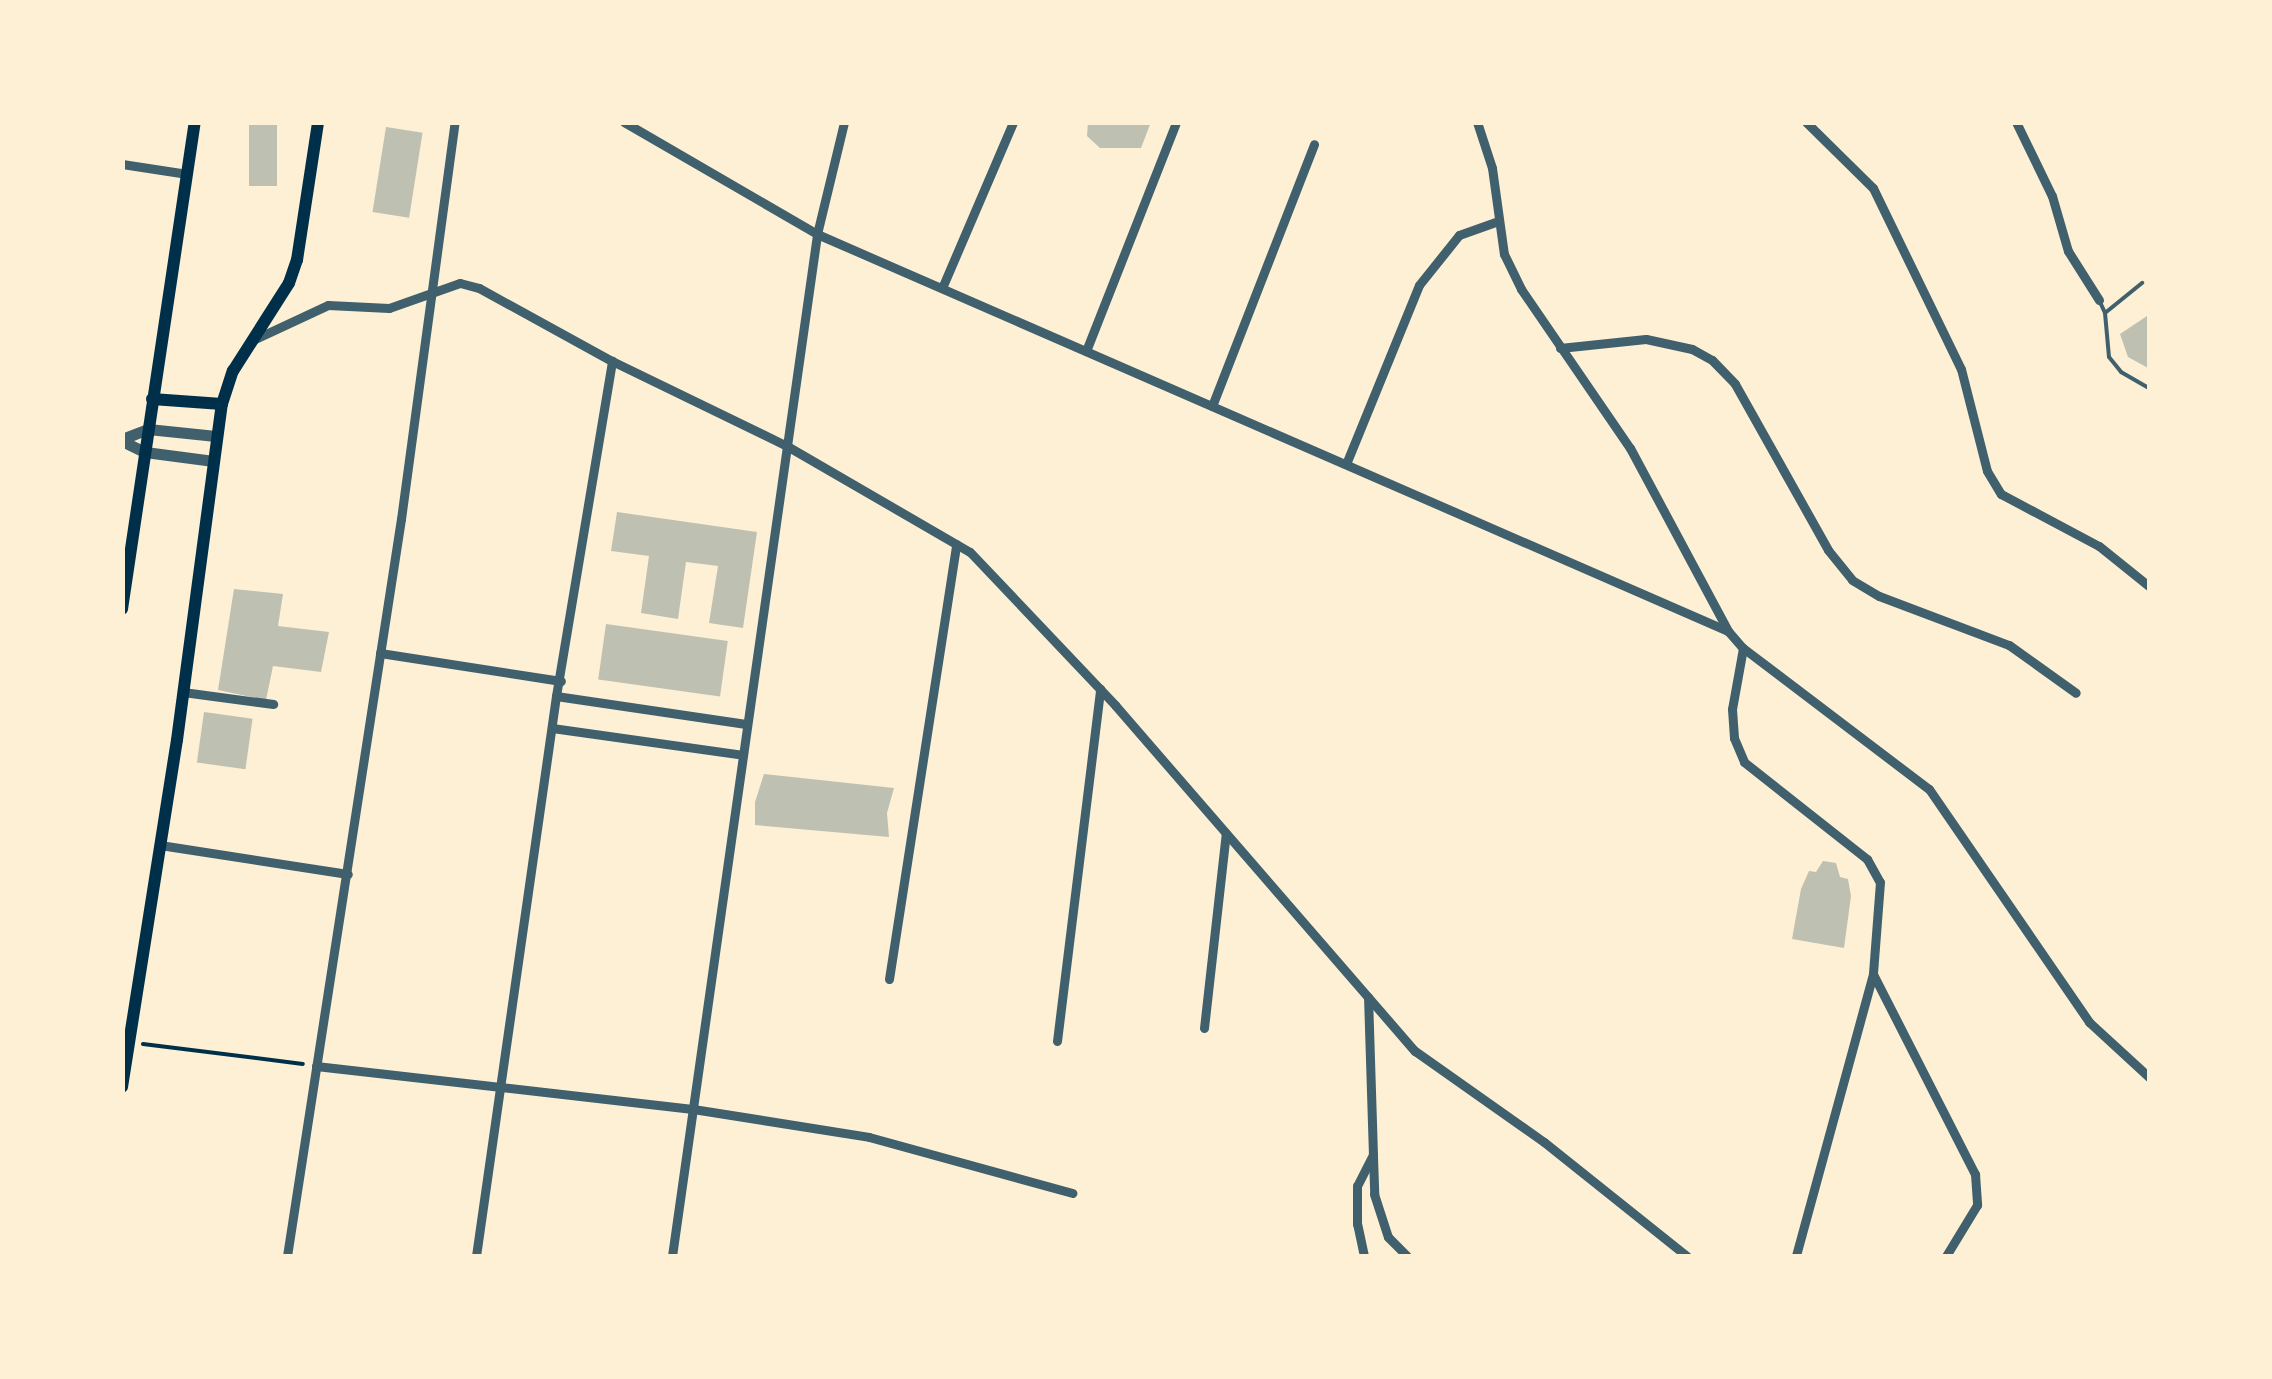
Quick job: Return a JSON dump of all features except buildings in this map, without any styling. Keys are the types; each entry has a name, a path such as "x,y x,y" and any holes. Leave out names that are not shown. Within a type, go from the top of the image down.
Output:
{"main road":[{"path":"122,609 195,122"},
{"path":"123,1083 129,1043 129,992 160,844 222,404 232,371 289,283 297,260 318,122"},
{"path":"152,400 222,404"}],"street":[{"path":"287,1256 348,874 455,122"},
{"path":"624,122 817,234 1728,630"},
{"path":"672,1256 817,234 844,122"},
{"path":"942,288 1012,122"},
{"path":"1086,351 1176,122"},
{"path":"1477,122 1492,168 1504,254 1560,348 1630,448 1728,630 1743,648 1929,790 2089,1022 2150,1078"},
{"path":"1806,122 1873,188 1961,370 1987,471 2000,494 2099,546 2150,587"},
{"path":"2016,122 2052,196 2068,251 2100,300"},
{"path":"1212,406 1314,144"},
{"path":"122,164 187,174"},
{"path":"1346,464 1419,286 1459,235 1498,221"},
{"path":"250,342 328,305 389,308 460,283 479,288 612,361 787,446 970,552 1100,690 1415,1052 1544,1142 1687,1256"},
{"path":"1560,348 1646,339 1692,350 1712,360 1736,384 1828,550 1852,580 1879,596 2009,645 2076,694"},
{"path":"476,1256 556,696 612,361"},
{"path":"122,440 148,428 216,436"},
{"path":"122,440 145,452 213,461"},
{"path":"888,980 956,544"},
{"path":"1743,648 1732,709 1734,738 1744,762 1868,859 1880,882 1873,974 1796,1256"},
{"path":"380,654 560,681"},
{"path":"1057,1041 1100,690"},
{"path":"183,692 273,704"},
{"path":"556,696 746,724"},
{"path":"552,728 743,756"},
{"path":"1204,1028 1226,833"},
{"path":"160,844 348,874"},
{"path":"1873,974 1976,1174 1977,1205 1946,1256"},
{"path":"1368,998 1374,1194 1388,1237 1407,1256"},
{"path":"316,1066 693,1109 869,1137 1072,1193"},
{"path":"1364,1256 1357,1224 1357,1186 1373,1155"}],"lane":[{"path":"2105,312 2142,283"},
{"path":"2100,300 2110,356 2122,372 2150,390"}],"path":[{"path":"129,1043 316,1066"}]}
